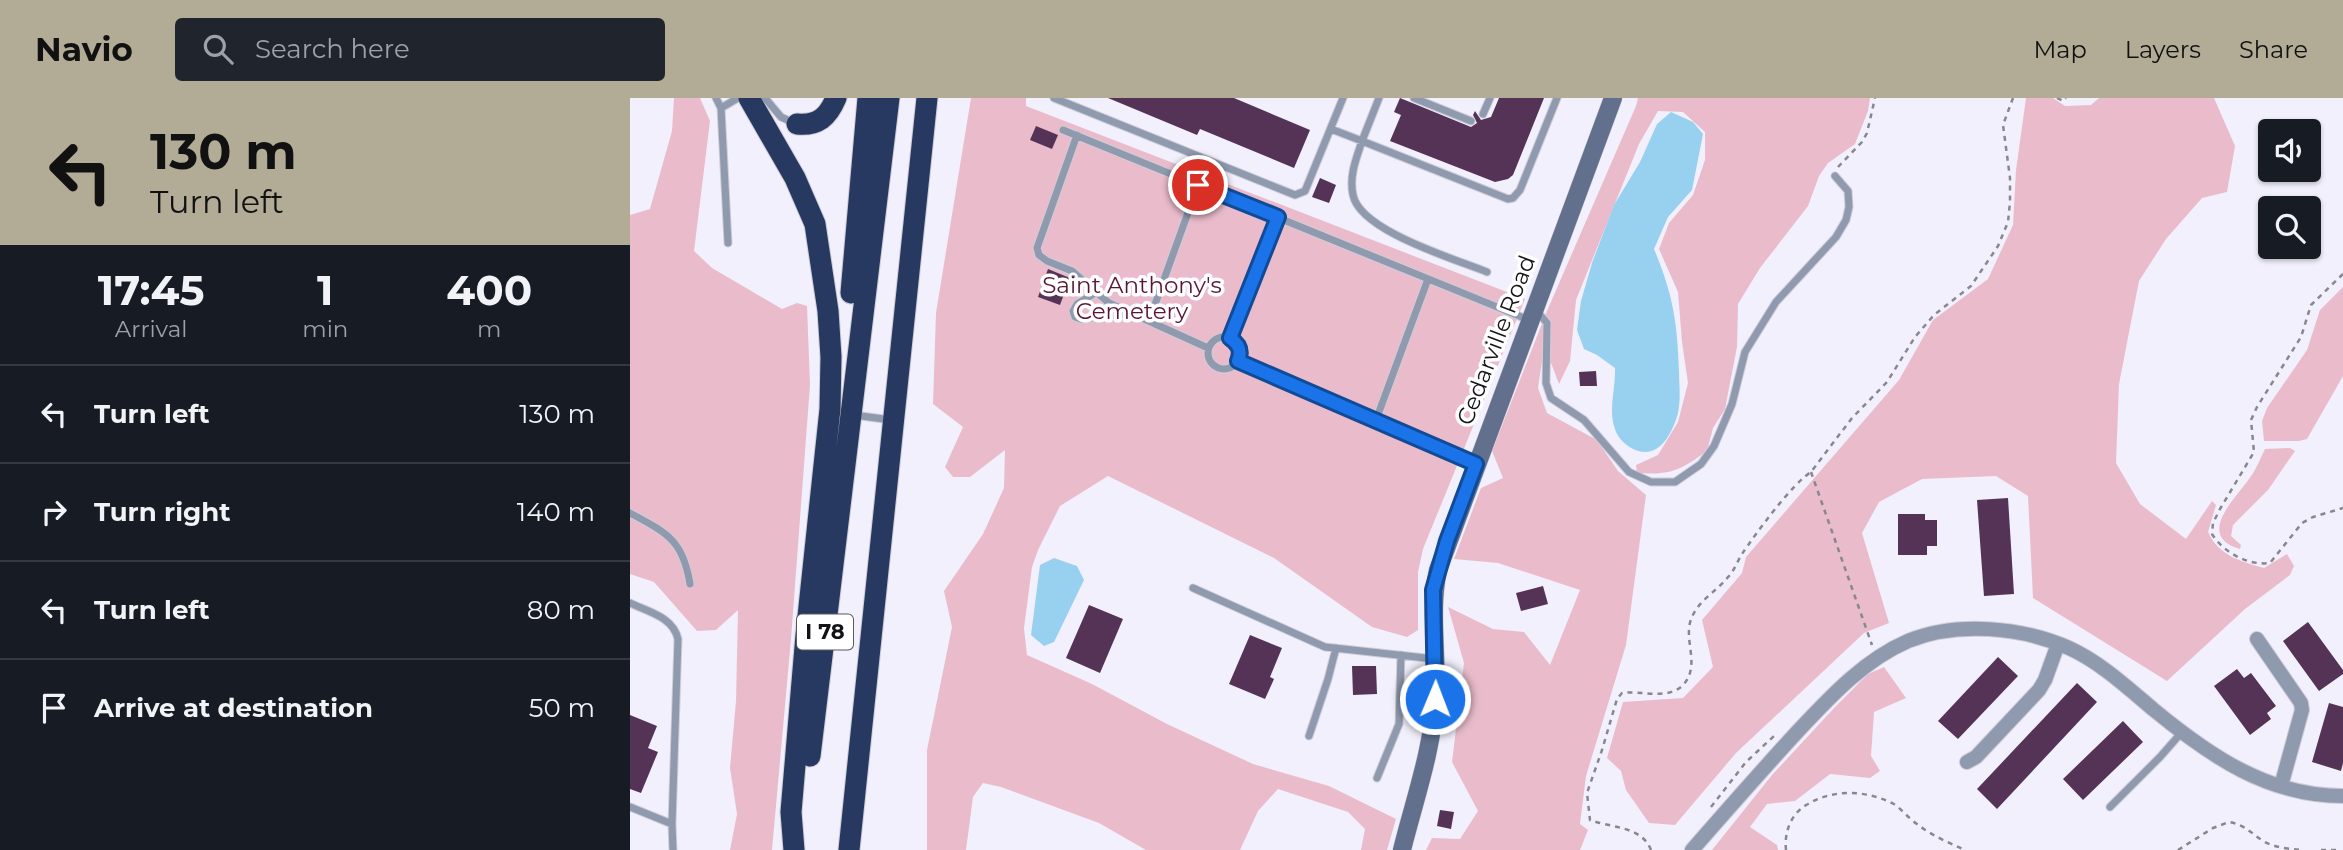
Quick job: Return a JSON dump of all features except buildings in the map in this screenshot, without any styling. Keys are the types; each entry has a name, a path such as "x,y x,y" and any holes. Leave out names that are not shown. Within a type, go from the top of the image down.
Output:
{"highway":[{"path":"749,98 795,178 815,224 828,311 831,357 830,409 806,635 791,812 794,850"},
{"path":"797,124 821,121 836,98"},
{"path":"850,415 841,399 869,98"},
{"name":"I 78","path":"800,850 889,98"},
{"name":"I 78","path":"850,846 927,98"}],"main road":[{"name":"Cedarville Road","path":"1402,850 1433,719 1436,659 1432,610 1438,569 1613,98"}],"street":[{"path":"1692,850 1756,776 1835,693 1868,664 1908,641 1966,629 2006,631 2058,644 2086,657 2182,732 2252,777 2310,794 2343,796"},
{"path":"2257,639 2301,703 2302,710 2281,786"},
{"path":"1967,761 1976,757 2039,690 2058,644"}],"lane":[{"path":"716,98 721,108 728,243"},
{"path":"721,108 738,98"},
{"path":"765,98 776,113 797,124"},
{"path":"770,98 778,111 797,124"},
{"path":"1054,98 1295,195 1305,191 1343,98"},
{"path":"1380,98 1352,172 1353,197 1368,219 1384,230 1488,272"},
{"path":"1414,98 1471,121"},
{"path":"1483,114 1490,98"},
{"path":"1331,129 1508,199 1514,198 1520,190 1557,98"},
{"path":"1063,130 1428,279 1532,315 1547,323 1546,383 1551,398 1584,420 1629,472 1651,482 1675,482 1701,464 1714,446 1732,404 1745,352 1776,302 1836,237 1846,220 1848,191 1835,176"},
{"path":"1077,135 1037,248 1039,255 1072,271 1109,303 1208,348"},
{"path":"1149,321 1198,185"},
{"path":"1230,338 1278,217"},
{"path":"1376,420 1428,279"},
{"path":"1095,293 1077,304 1073,311 1075,317 1081,319 1131,313"},
{"path":"1230,338 1238,345 1240,356 1230,368 1220,369 1208,359 1208,348 1214,340 1230,338"},
{"path":"1238,361 1476,464"},
{"path":"850,415 895,420"},
{"path":"630,513 666,532 679,548 688,569 690,584"},
{"path":"1193,588 1325,647 1436,659"},
{"path":"630,603 667,620 676,628 678,639 673,850"},
{"path":"1309,736 1336,648"},
{"path":"1377,778 1399,724 1401,655"},
{"path":"2110,807 2182,732"},
{"path":"630,807 672,824"}],"path":[{"path":"1835,176 1845,158 1862,142 1867,133 1875,98"},
{"path":"1651,850 1643,837 1630,830 1590,820 1588,812 1587,793 1617,699 1622,693 1672,692 1683,685 1691,667 1688,628 1692,615 1729,577 1750,542 1784,499 1811,472 1852,418 1887,382 1915,337 1934,315 1971,286 1998,246 2008,222 2010,178 2003,125 2013,98"},
{"path":"2057,98 2063,102 2066,98"},
{"path":"2343,274 2311,305 2301,337 2256,407 2251,421 2253,452 2213,523 2212,534 2225,550 2262,564 2270,563 2302,523 2343,508"},
{"path":"1811,472 1872,645"},
{"path":"1863,652 1872,645 1881,643"},
{"path":"1710,808 1746,762 1782,728"},
{"path":"1786,850 1792,818 1801,807 1835,793 1872,796 1894,804 1917,825 1965,850"},
{"path":"2178,850 2229,821 2249,828 2264,842 2303,850"},
{"path":"2321,850 2337,850"}],"green space":[{"path":"674,98 700,98 710,121 694,251 712,268 782,309 797,303 807,306 810,385 772,850 730,850 737,814 730,768 736,701 738,610 716,630 697,631 654,582 630,574 630,215 650,209 672,131"},
{"name":"Saint Anthony's Cemetery","path":"971,98 1026,98 1026,106 1525,299 1423,549 1418,572 1418,630 1407,637 1372,627 1274,558 1108,476 1060,506 1032,567 1024,628 1027,655 1092,684 1167,724 1253,764 1329,786 1396,819 1387,850 1361,850 1365,829 1348,812 1278,789 1258,811 1240,850 1146,850 1099,823 983,783 973,797 966,850 927,850 927,750 952,627 944,591 983,534 1004,488 1005,450 970,477 953,477 945,467 963,427 933,404 936,313"},
{"path":"1638,98 1870,98 1868,111 1855,144 1828,163 1819,176 1808,206 1760,268 1738,304 1737,347 1725,409 1713,428 1707,451 1675,470 1637,473 1636,465 1658,455 1678,422 1688,383 1678,292 1659,249 1669,223 1693,195 1705,160 1705,132 1683,112 1658,111 1639,144 1576,300 1570,361 1559,384 1551,363 1542,361 1538,388 1547,413 1597,440 1618,471 1646,495 1626,645 1586,776 1580,824 1588,830 1580,850 1426,850 1432,838 1460,839 1478,811 1452,762 1464,663 1448,607 1493,629 1524,632 1550,665 1580,590 1498,563 1454,559 1481,488 1503,478 1492,451 1547,311"},
{"path":"2026,98 2053,98 2065,106 2091,105 2099,98 2214,98 2235,146 2227,192 2202,198 2166,239 2139,281 2119,384 2116,463 2140,504 2186,539 2212,501 2216,505 2208,532 2218,547 2239,560 2264,568 2287,554 2294,566 2290,575 2245,609 2167,681 2033,598 2028,496 1996,476 1922,479 1879,502 1862,533 1889,623 1864,633 1736,753 1675,825 1649,823 1626,790 1621,771 1607,758 1623,702 1683,698 1713,667 1702,620 1742,573 1746,557 1899,380 1933,320 1988,279 2013,225 2016,170"},
{"path":"2343,287 2343,376 2307,439 2264,441 2262,421 2267,408 2307,350 2320,310"},
{"path":"2290,448 2295,451 2268,490 2233,525 2231,536 2241,545 2240,549 2227,543 2220,535 2222,517 2251,476 2265,449"},
{"path":"1884,667 1906,698 1874,712 1871,756 1880,771 1870,778 1830,774 1795,801 1767,804 1750,827 1777,845 1778,850 1712,850 1772,775 1835,707 1868,674"}],"water":[{"path":"1671,112 1693,122 1703,134 1692,190 1668,217 1654,249 1666,280 1675,322 1679,402 1677,418 1667,438 1656,449 1644,452 1627,445 1613,424 1615,368 1584,349 1577,330 1581,301 1592,263 1614,205 1640,162 1657,124"},
{"path":"1054,558 1077,566 1084,580 1054,642 1044,646 1031,635 1040,565"}],"route":[{"path":"1198,185 1278,217 1230,338 1238,345 1238,361 1476,464 1447,541 1433,590 1435,699"}]}
